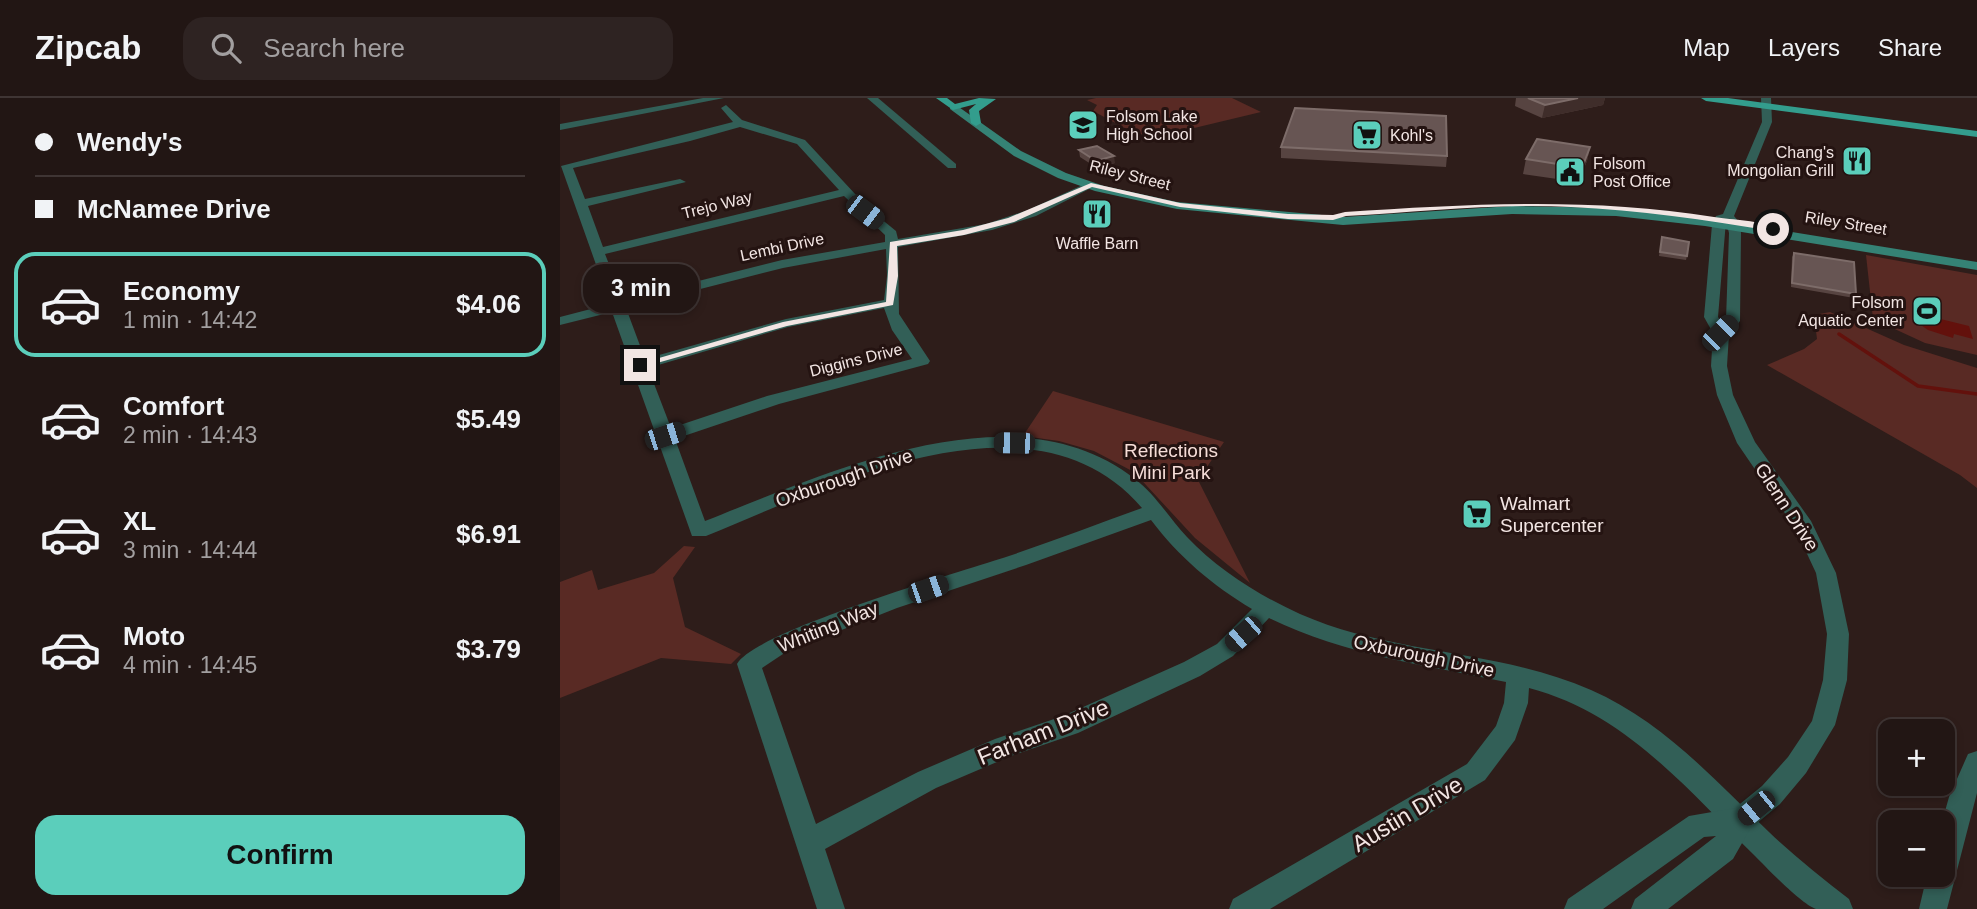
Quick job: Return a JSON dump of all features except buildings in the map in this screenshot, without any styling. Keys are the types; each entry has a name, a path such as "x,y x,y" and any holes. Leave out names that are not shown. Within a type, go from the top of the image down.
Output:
{"main road":[{"name":"Riley Street","path":"942,98 1026,159 1091,185 1138,197 1206,209 1333,218 1343,221 1488,211 1559,210 1726,222"},
{"path":"953,107 993,98"},
{"path":"976,123 974,110 993,98"},
{"path":"1706,98 1766,102 1977,134"},
{"name":"Riley Street","path":"1333,218 1345,214 1508,205 1584,205 1726,222 1977,265"},
{"path":"1365,220 1374,217 1426,214 1441,209"}],"street":[{"path":"872,98 952,166"},
{"path":"560,127 718,101 732,118 741,123 787,135 801,142 865,212 886,228 893,244"},
{"name":"Glenn Drive","path":"1726,327 1711,317 1714,287 1731,202 1747,173 1763,134 1767,122 1766,102"},
{"name":"Oxburough Drive","path":"741,123 679,141 567,166 615,306 640,365 699,531 888,460 931,449 983,443 1033,445 1079,456 1118,475 1143,497 1183,546 1207,568 1267,607 1314,628 1384,650 1518,675 1583,697 1634,725 1673,754 1782,863 1839,909"},
{"path":"580,204 680,183"},
{"name":"Lembi Drive","path":"560,321 782,264 964,233 1051,205 1091,185"},
{"name":"Trejo Way","path":"597,252 846,192"},
{"name":"Glenn Drive","path":"1645,909 1723,849 1741,820 1771,795 1797,765 1817,735 1836,680 1838,634 1826,573 1804,526 1746,443 1725,396 1719,366 1726,327 1726,222"},
{"name":"Diggins Drive","path":"665,436 773,400 922,361 897,325 890,303 894,276 893,244"},
{"path":"640,365 774,327 890,303"},
{"name":"Whiting Way","path":"831,909 749,664 778,646 889,602 1018,561 1154,511"},
{"name":"Farham Drive","path":"808,843 927,780 1004,747 1069,725 1192,670 1225,650 1267,607"},
{"name":"Austin Drive","path":"1243,909 1476,772 1506,732 1516,703 1518,675"},
{"path":"1955,824 1962,797 1977,762"},
{"path":"1578,909 1699,825 1741,820"},
{"path":"1933,909 1938,887"}],"green space":[{"path":"1232,98 1261,112 1165,135 1136,134 1093,111 1097,105 1087,100"},
{"name":"Folsom Aquatic Center","path":"1866,255 1977,275 1977,355 1925,343 1873,319"},
{"path":"1830,312 1904,345 1977,368 1977,488 1960,475 1767,365 1804,349 1817,339 1814,315"},
{"name":"Reflections Mini Park","path":"1053,391 1224,442 1198,480 1250,583 1195,538 1134,472 1094,451 1059,441 1023,436"},
{"path":"684,546 695,547 673,578 685,627 741,654 731,664 661,658 560,698 560,582 592,570 598,590 654,573"}],"shaded area":[{"path":"1912,312 1969,326 1973,339 1954,334 1953,338 1928,330 1912,319"}],"waterway":[{"path":"1839,334 1918,386 1977,394"}],"place":[{"name":"Folsom Lake High School","path":"1083,125"},
{"name":"Kohl's","path":"1367,135"},
{"name":"Chang's Mongolian Grill","path":"1857,161"},
{"name":"Folsom Post Office","path":"1570,172"},
{"name":"Waffle Barn","path":"1097,214"},
{"name":"Folsom Aquatic Center","path":"1927,311"},
{"name":"Walmart Supercenter","path":"1477,514"}],"route":[{"path":"640,365 786,324 890,303 894,276 893,244 988,227 1032,213 1091,185 1138,197 1217,211 1288,216 1333,218 1345,214 1536,204 1669,212 1773,229"}]}
